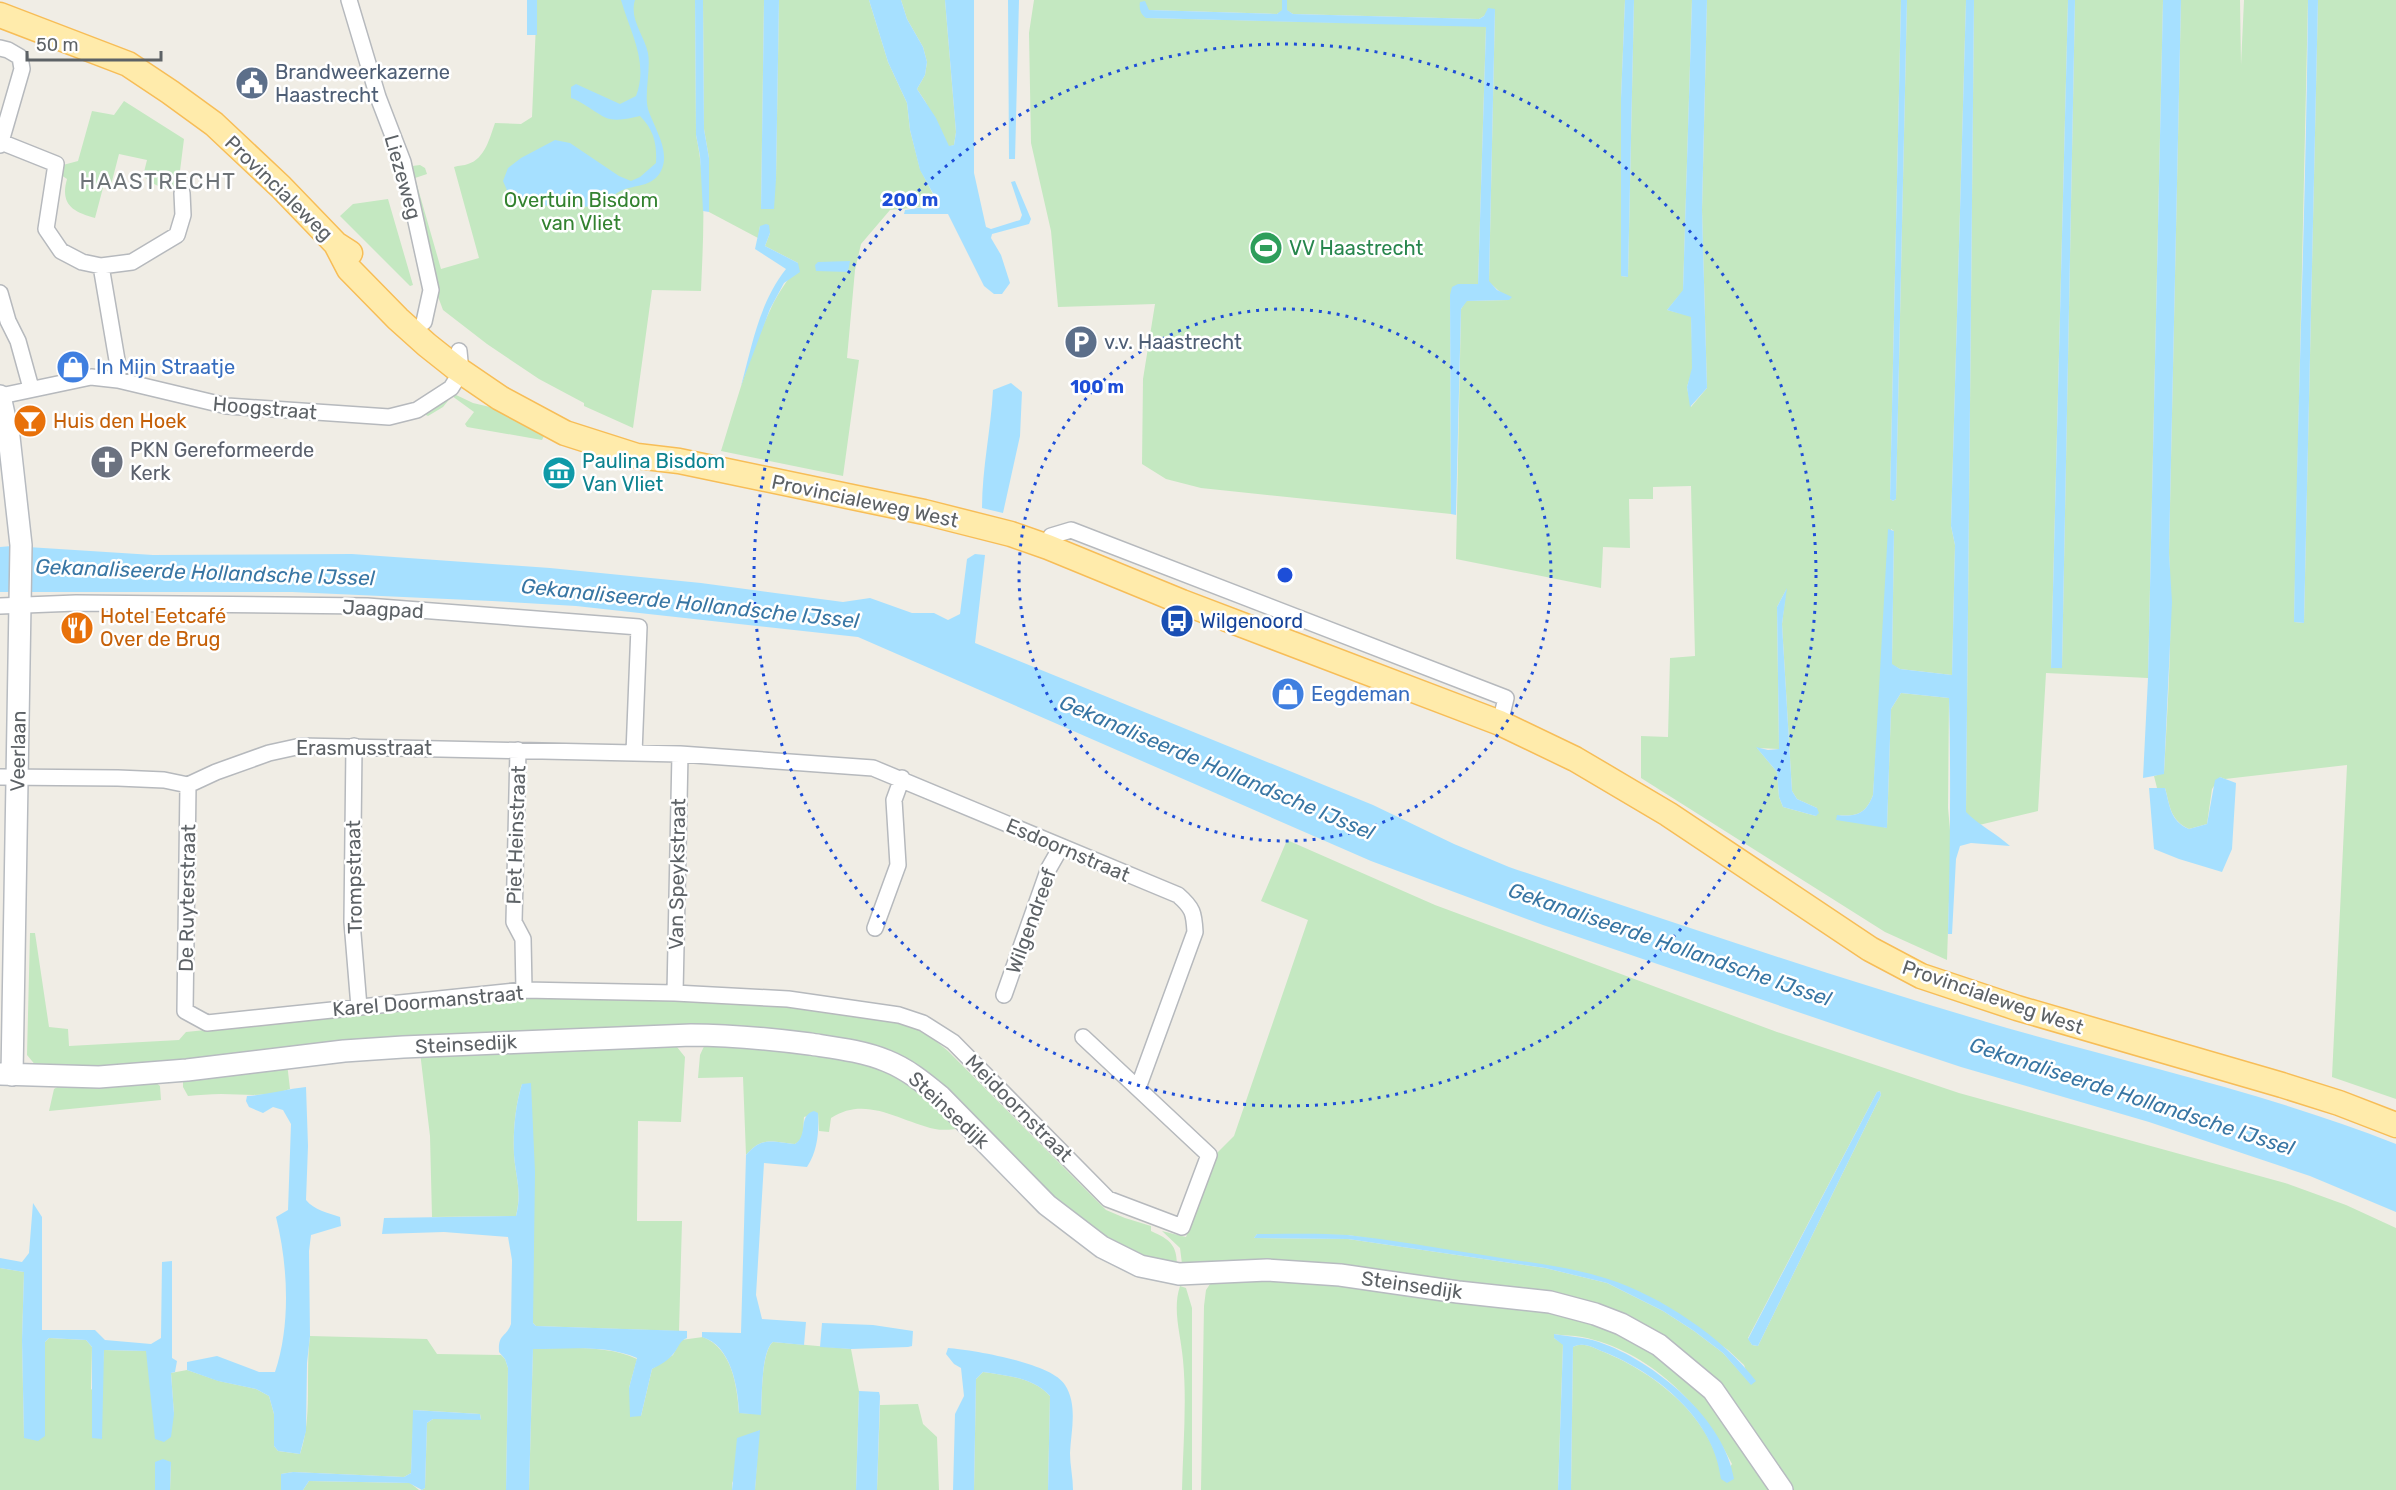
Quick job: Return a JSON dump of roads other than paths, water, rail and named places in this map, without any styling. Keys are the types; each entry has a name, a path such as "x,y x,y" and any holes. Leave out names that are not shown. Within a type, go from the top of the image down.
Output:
{"main road":[{"name":"Provincialeweg","path":"0,15 128,64 214,124 336,244 361,260 460,361"},
{"name":"Provincialeweg","path":"336,244 350,269 398,320 460,361"},
{"name":"Provincialeweg West","path":"460,361 497,378 566,417 679,462 924,512 1011,534 1500,723 1575,759 1668,814 1870,949 1921,976 2017,1008 2305,1092 2396,1125"}],"street":[{"name":"Liezeweg","path":"349,0 378,97 403,162 431,290 424,322"},
{"path":"0,48 20,57 22,69 0,144 56,164 46,229 61,251 82,261 101,266 132,262 177,235 183,215 182,193"},
{"path":"101,266 118,366 118,380"},
{"path":"0,293 8,321 18,341 31,388"},
{"name":"Hoogstraat","path":"1,396 91,377 118,380 227,406 389,417 426,406 451,388 460,361"},
{"name":"Veerlaan","path":"1,396 9,437 21,545 13,602 6,1075"},
{"name":"Jaagpad","path":"13,602 367,606 639,627 634,753"},
{"name":"Erasmusstraat","path":"188,784 285,748 354,746 680,754"},
{"name":"Trompstraat","path":"354,746 352,922 359,1007"},
{"name":"Piet Heinstraat","path":"518,750 514,922 523,939 524,990"},
{"name":"Esdoornstraat","path":"680,754 873,768 902,778 1060,847 1178,895 1190,906 1194,917 1195,932 1138,1088"},
{"name":"Van Speykstraat","path":"675,993 680,754"},
{"path":"9,778 118,778 164,780 188,784"},
{"path":"875,928 898,866 894,800 902,778"},
{"name":"De Ruyterstraat","path":"185,1011 188,784"},
{"name":"Wilgendreef","path":"1004,995 1049,868 1060,847"},
{"name":"Karel Doormanstraat","path":"185,1011 207,1023 524,990 675,993"},
{"name":"Meidoornstraat","path":"675,993 827,1003 898,1015 923,1023 953,1042 1108,1198 1182,1227 1209,1155 1138,1088"},
{"name":"Steinsedijk","path":"6,1075 99,1077 187,1070 379,1048 692,1035 756,1038 868,1054 903,1068 922,1081 940,1096 1047,1205 1102,1248 1140,1266 1179,1274 1267,1270 1340,1275 1458,1292 1550,1302 1595,1314 1621,1324 1659,1346 1713,1390 1782,1490"},
{"path":"1083,1037 1138,1088"}],"water":[{"path":"527,0 537,0 537,35 527,35"},
{"path":"621,0 635,0 635,20 648,53 647,103 663,148 664,163 661,171 650,182 618,192 603,206 513,204 503,181 508,168 521,158 555,140 570,143 619,176 631,181 640,177 656,163 654,138 640,116 610,119 571,98 571,87 576,84 620,104 636,96 640,71 639,59"},
{"path":"695,0 703,0 704,129 709,158 709,212 703,211 700,156 696,135"},
{"path":"764,0 779,0 774,209 761,209"},
{"path":"869,0 901,0 907,19 923,47 927,62 925,75 917,89 936,118 949,146 954,145 956,132 945,0 974,0 974,173 986,227 991,229 1020,220 1022,215 1011,182 1015,181 1031,219 1029,224 992,234 991,238 1001,255 1010,283 1002,294 994,294 984,286 948,214 904,214 905,210 931,206 935,197 920,170 910,130 907,103 888,62"},
{"path":"1008,0 1019,0 1015,159 1009,159"},
{"path":"1282,0 1287,0 1287,10 1293,14 1479,19 1484,16 1488,8 1495,9 1489,281 1497,290 1512,297 1509,300 1467,301 1461,309 1456,515 1451,514 1450,295 1452,287 1458,284 1478,284 1486,27 1146,18 1141,13 1140,6 1140,2 1145,1 1149,10 1277,14 1282,10"},
{"path":"1625,0 1634,0 1628,277 1621,276 1621,98"},
{"path":"1692,0 1707,0 1702,210 1707,388 1690,407 1687,387 1692,368 1691,317 1667,310 1683,290"},
{"path":"1901,0 1907,0 1896,499 1893,501 1890,499"},
{"path":"1966,0 1974,0 1966,812 2010,846 1971,843 1960,846 1956,859 1952,934 1948,934 1949,698 1901,693 1891,709 1887,828 1836,820 1837,815 1860,813 1873,795 1888,529 1894,531 1892,664 1900,669 1952,675 1955,545 1951,526"},
{"path":"2068,0 2075,0 2062,668 2051,668"},
{"path":"2163,0 2181,0 2169,553 2172,602 2164,774 2143,778 2148,678"},
{"path":"2308,0 2318,0 2304,623 2294,622"},
{"path":"769,225 770,233 765,246 798,263 800,272 784,283 770,309 741,386 763,310 786,269 755,249 760,226"},
{"path":"850,261 848,272 816,271 815,265 818,262"},
{"path":"1011,383 1022,392 1020,436 1003,513 982,508 982,493 993,390"},
{"name":"Gekanaliseerde Hollandsche IJssel","path":"0,547 153,555 352,554 550,568 701,583 843,602 870,598 912,613 934,613 948,620 960,614 967,559 975,554 985,555 975,643 1373,805 1454,844 1509,867 1882,990 2007,1028 2252,1095 2396,1144 2396,1212 2310,1176 2149,1122 1961,1067 1886,1042 1543,925 1371,861 858,637 576,606 492,601 292,592 0,592"},
{"path":"1787,588 1782,624 1792,791 1797,799 1817,808 1819,813 1816,816 1783,807 1779,797 1777,772 1756,747 1768,750 1779,749 1777,607"},
{"path":"2220,777 2236,783 2232,849 2222,872 2154,849 2149,788 2165,788 2174,817 2189,829 2207,824 2215,780"},
{"path":"531,1083 535,1172 533,1323 536,1326 687,1331 687,1338 669,1358 652,1369 641,1416 630,1417 629,1388 637,1358 599,1349 533,1349 529,1490 506,1490 508,1368 499,1352 499,1346 501,1338 511,1324 512,1260 508,1237 444,1232 382,1234 384,1218 516,1216 519,1192 514,1155 515,1119 522,1084"},
{"path":"306,1087 308,1146 306,1200 317,1209 340,1217 341,1226 311,1235 306,1431 300,1454 278,1451 274,1446 274,1414 269,1396 256,1389 218,1381 187,1370 187,1362 217,1356 259,1372 275,1372 284,1335 286,1315 283,1255 276,1217 288,1210 291,1124 283,1110 273,1107 263,1113 249,1107 246,1101 247,1096"},
{"path":"1880,1091 1881,1095 1758,1346 1752,1345 1748,1339 1877,1092"},
{"path":"814,1111 818,1113 818,1134 814,1154 807,1167 764,1163 756,1295 762,1319 806,1322 804,1345 773,1342 769,1347 764,1365 761,1415 739,1413 737,1391 731,1368 720,1349 712,1341 702,1337 702,1332 741,1333 746,1155 762,1143 795,1144 801,1136 806,1117"},
{"path":"33,1203 42,1217 42,1330 95,1330 105,1340 151,1344 161,1338 162,1262 172,1261 172,1358 177,1361 175,1372 171,1373 174,1414 171,1437 164,1442 155,1439 146,1351 104,1350 102,1439 92,1438 92,1347 86,1340 49,1338 45,1342 45,1436 38,1441 24,1438 22,1340 24,1272 0,1268 0,1258 22,1262 29,1253"},
{"path":"1257,1234 1325,1234 1365,1237 1546,1265 1608,1279 1648,1296 1689,1320 1727,1349 1756,1381 1751,1385 1723,1353 1694,1331 1663,1311 1607,1283 1545,1268 1348,1239 1254,1238"},
{"path":"822,1323 873,1325 913,1331 912,1346 851,1349 820,1347"},
{"path":"1554,1334 1599,1342 1642,1363 1664,1378 1702,1414 1717,1435 1728,1457 1734,1479 1727,1483 1721,1479 1716,1457 1707,1437 1695,1418 1680,1401 1644,1372 1624,1361 1592,1347 1577,1345 1573,1347 1571,1490 1558,1490 1563,1345 1554,1338"},
{"path":"948,1348 993,1355 1029,1364 1057,1377 1065,1385 1073,1410 1070,1453 1073,1490 1048,1490 1050,1396 1027,1381 983,1372 976,1379 974,1490 953,1490 955,1414 964,1396 961,1368 954,1364 946,1354"},
{"path":"859,1391 879,1392 880,1396 877,1490 856,1490"},
{"path":"413,1410 480,1414 481,1420 433,1419 427,1423 425,1488 422,1490 409,1483 309,1481 303,1490 281,1490 281,1474 293,1472 404,1477 411,1473"},
{"path":"760,1430 755,1490 732,1490 737,1438"},
{"path":"163,1459 171,1462 170,1490 155,1490 155,1462"}],"place":[{"name":"Brandweerkazerne Haastrecht","path":"252,83"},
{"name":"VV Haastrecht","path":"1266,248"},
{"name":"v.v. Haastrecht","path":"1081,342"},
{"name":"In Mijn Straatje","path":"73,367"},
{"name":"Huis den Hoek","path":"30,421"},
{"name":"PKN Gereformeerde Kerk","path":"107,462"},
{"name":"Paulina Bisdom Van Vliet","path":"559,473"},
{"name":"Wilgenoord","path":"1177,621"},
{"name":"Hotel Eetcafé Over de Brug","path":"77,628"},
{"name":"Eegdeman","path":"1288,694"}],"district":[{"name":"HAASTRECHT","path":"158,181"}],"park label":[{"name":"Overtuin Bisdom van Vliet","path":"581,212"}]}
